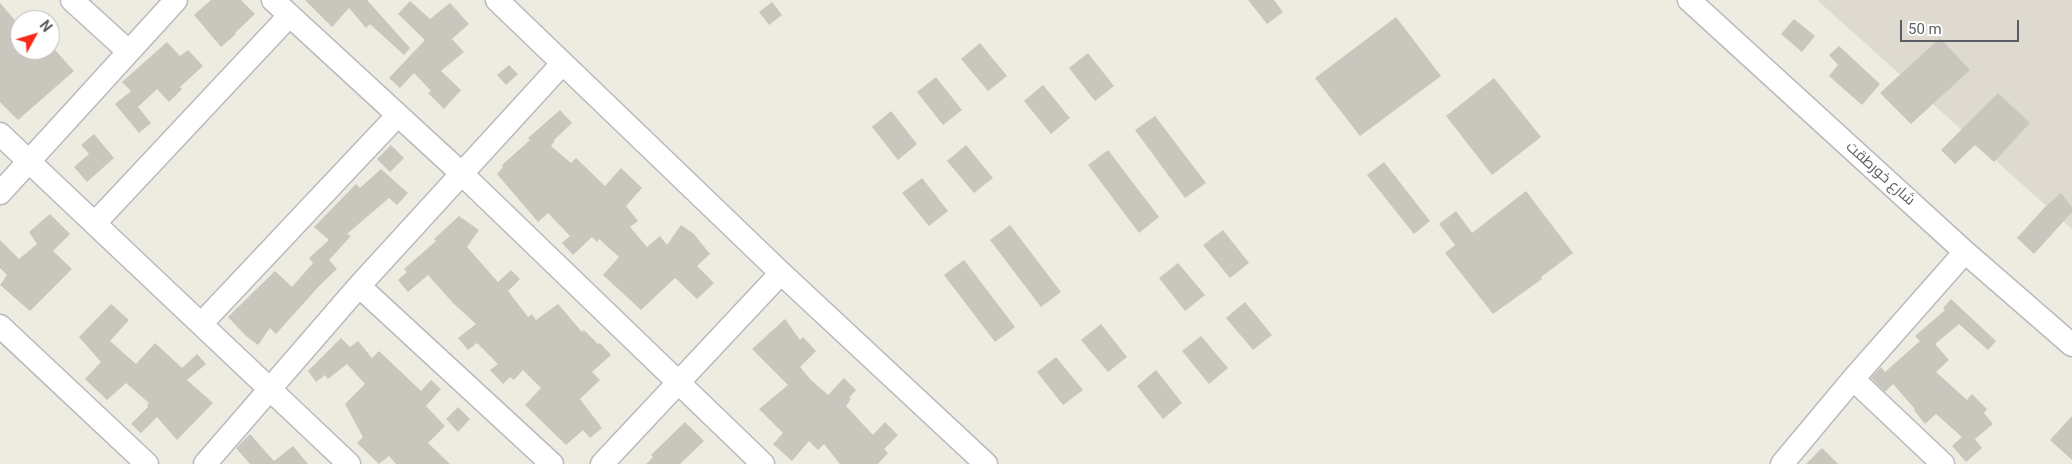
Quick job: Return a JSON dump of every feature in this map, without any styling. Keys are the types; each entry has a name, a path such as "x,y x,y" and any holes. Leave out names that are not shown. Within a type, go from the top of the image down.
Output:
{"street":[{"path":"72,0 128,52"},
{"path":"0,193 176,0"},
{"path":"273,0 462,174 763,464"},
{"path":"497,0 781,272 986,464"},
{"name":"شارع خورطقت","path":"1689,0 1965,252 2072,345"},
{"path":"95,223 290,16"},
{"path":"205,464 359,286 562,64"},
{"path":"201,324 397,116"},
{"path":"0,134 349,464"},
{"path":"1782,464 1853,379 1965,252"},
{"path":"602,464 781,272"},
{"path":"359,286 552,464"},
{"path":"0,326 147,464"},
{"path":"1853,379 1943,464"}],"shaded area":[{"path":"1817,0 2072,0 2072,229"}],"building":[{"path":"211,0 241,0 255,14 221,47 194,15"},
{"path":"305,0 367,0 410,48 404,55 370,24 366,28 349,8 332,27"},
{"path":"1248,0 1274,0 1283,12 1267,24"},
{"path":"410,1 430,19 450,3 469,24 452,39 464,52 441,71 461,90 444,109 428,93 431,91 414,73 400,88 389,78 425,40 398,14"},
{"path":"772,2 782,15 769,25 759,12"},
{"path":"0,3 10,14 10,60 60,60 60,56 74,71 18,120 0,102"},
{"path":"1396,17 1441,76 1360,136 1315,78"},
{"path":"1794,19 1815,36 1802,52 1781,34"},
{"path":"1940,38 1970,70 1911,124 1880,93"},
{"path":"167,42 180,56 188,50 203,66 180,87 182,89 169,102 157,89 138,107 151,123 139,133 115,104 131,91 122,82"},
{"path":"980,43 1007,76 988,91 961,59"},
{"path":"1839,46 1880,84 1862,105 1829,76 1838,65 1829,55"},
{"path":"1088,53 1114,86 1095,101 1069,68"},
{"path":"509,65 518,74 506,85 497,75"},
{"path":"936,77 962,110 943,125 917,92"},
{"path":"1494,78 1541,137 1492,175 1446,116"},
{"path":"1043,85 1070,118 1051,134 1024,101"},
{"path":"1998,93 2030,123 1994,162 1975,145 1955,164 1941,150"},
{"path":"560,110 572,123 554,140 551,146 571,163 576,158 605,186 621,168 642,188 626,206 638,221 630,227 647,247 660,236 667,245 681,225 694,234 710,254 697,266 714,283 697,299 675,278 641,310 603,275 619,257 599,239 597,242 592,237 573,255 562,243 570,236 548,213 538,222 497,174 503,167 502,165 530,140 528,138"},
{"path":"891,111 917,144 898,160 872,127"},
{"path":"1155,116 1206,183 1185,198 1135,130"},
{"path":"94,134 114,158 87,182 74,167 89,154 81,145"},
{"path":"391,145 404,158 390,172 377,159"},
{"path":"966,145 993,178 974,193 947,161"},
{"path":"1108,150 1159,217 1139,233 1088,165"},
{"path":"1384,162 1430,221 1414,234 1367,175"},
{"path":"381,169 408,193 397,205 389,198 347,234 351,236 329,260 337,269 276,334 270,328 258,345 246,336 228,317 275,271 292,287 313,263 309,258 329,240 314,227 356,184 360,188"},
{"path":"922,178 948,211 929,226 902,193"},
{"path":"1526,191 1573,253 1541,277 1542,279 1493,314 1445,253 1455,245 1439,224 1456,211 1472,233"},
{"path":"2061,193 2072,207 2072,212 2034,254 2017,238 2045,207"},
{"path":"50,214 70,234 53,251 72,269 30,311 0,285 7,275 0,268 0,240 19,259 37,244 29,232"},
{"path":"459,216 479,230 467,247 498,282 511,270 520,279 508,291 528,317 532,314 536,320 558,304 582,332 584,330 611,355 592,372 600,380 580,399 602,428 590,438 583,430 566,445 525,405 541,388 523,370 514,380 510,377 503,384 490,370 498,364 477,343 468,350 458,338 476,324 453,303 428,275 408,292 398,280 407,272 404,269 436,241 434,239"},
{"path":"1010,225 1061,292 1041,307 990,240"},
{"path":"1223,230 1249,263 1230,278 1203,245"},
{"path":"964,260 1015,327 995,342 944,275"},
{"path":"1178,263 1205,295 1185,311 1159,278"},
{"path":"1951,299 1996,341 1988,350 1959,324 1935,344 1949,360 1936,372 1967,400 1972,394 1987,409 1984,413 1993,424 1975,439 1982,448 1966,462 1952,446 1962,437 1936,414 1925,424 1915,409 1893,384 1885,392 1871,378 1881,367 1885,372 1920,341 1915,336 1945,310 1943,308"},
{"path":"1245,302 1272,335 1253,350 1226,318"},
{"path":"111,304 129,320 110,341 136,364 155,343 182,368 197,354 206,364 187,380 213,403 177,440 157,417 141,433 131,424 148,407 149,403 126,383 107,400 85,379 101,362 79,337"},
{"path":"785,319 800,340 803,337 816,351 800,367 811,380 828,395 844,378 856,390 849,398 851,399 846,406 873,435 885,422 898,435 884,449 888,453 878,464 840,464 824,444 818,450 809,441 792,461 773,444 783,433 759,409 788,385 752,349"},
{"path":"1101,324 1127,357 1108,372 1081,340"},
{"path":"1201,336 1228,368 1209,384 1182,351"},
{"path":"341,338 350,347 358,341 372,358 379,351 421,391 431,380 441,389 426,406 445,426 428,443 450,464 396,464 389,456 379,464 357,443 363,437 345,404 365,384 347,364 328,379 325,375 316,382 308,371"},
{"path":"1056,357 1083,390 1063,405 1037,372"},
{"path":"1156,370 1182,403 1163,419 1137,386"},
{"path":"458,407 470,419 458,432 446,419"},
{"path":"2072,416 2072,460 2050,440"},
{"path":"685,422 704,441 680,464 646,464 653,457 651,455"},
{"path":"250,434 274,461 293,446 308,464 250,464 236,448"},
{"path":"1822,448 1838,464 1806,464"}]}
